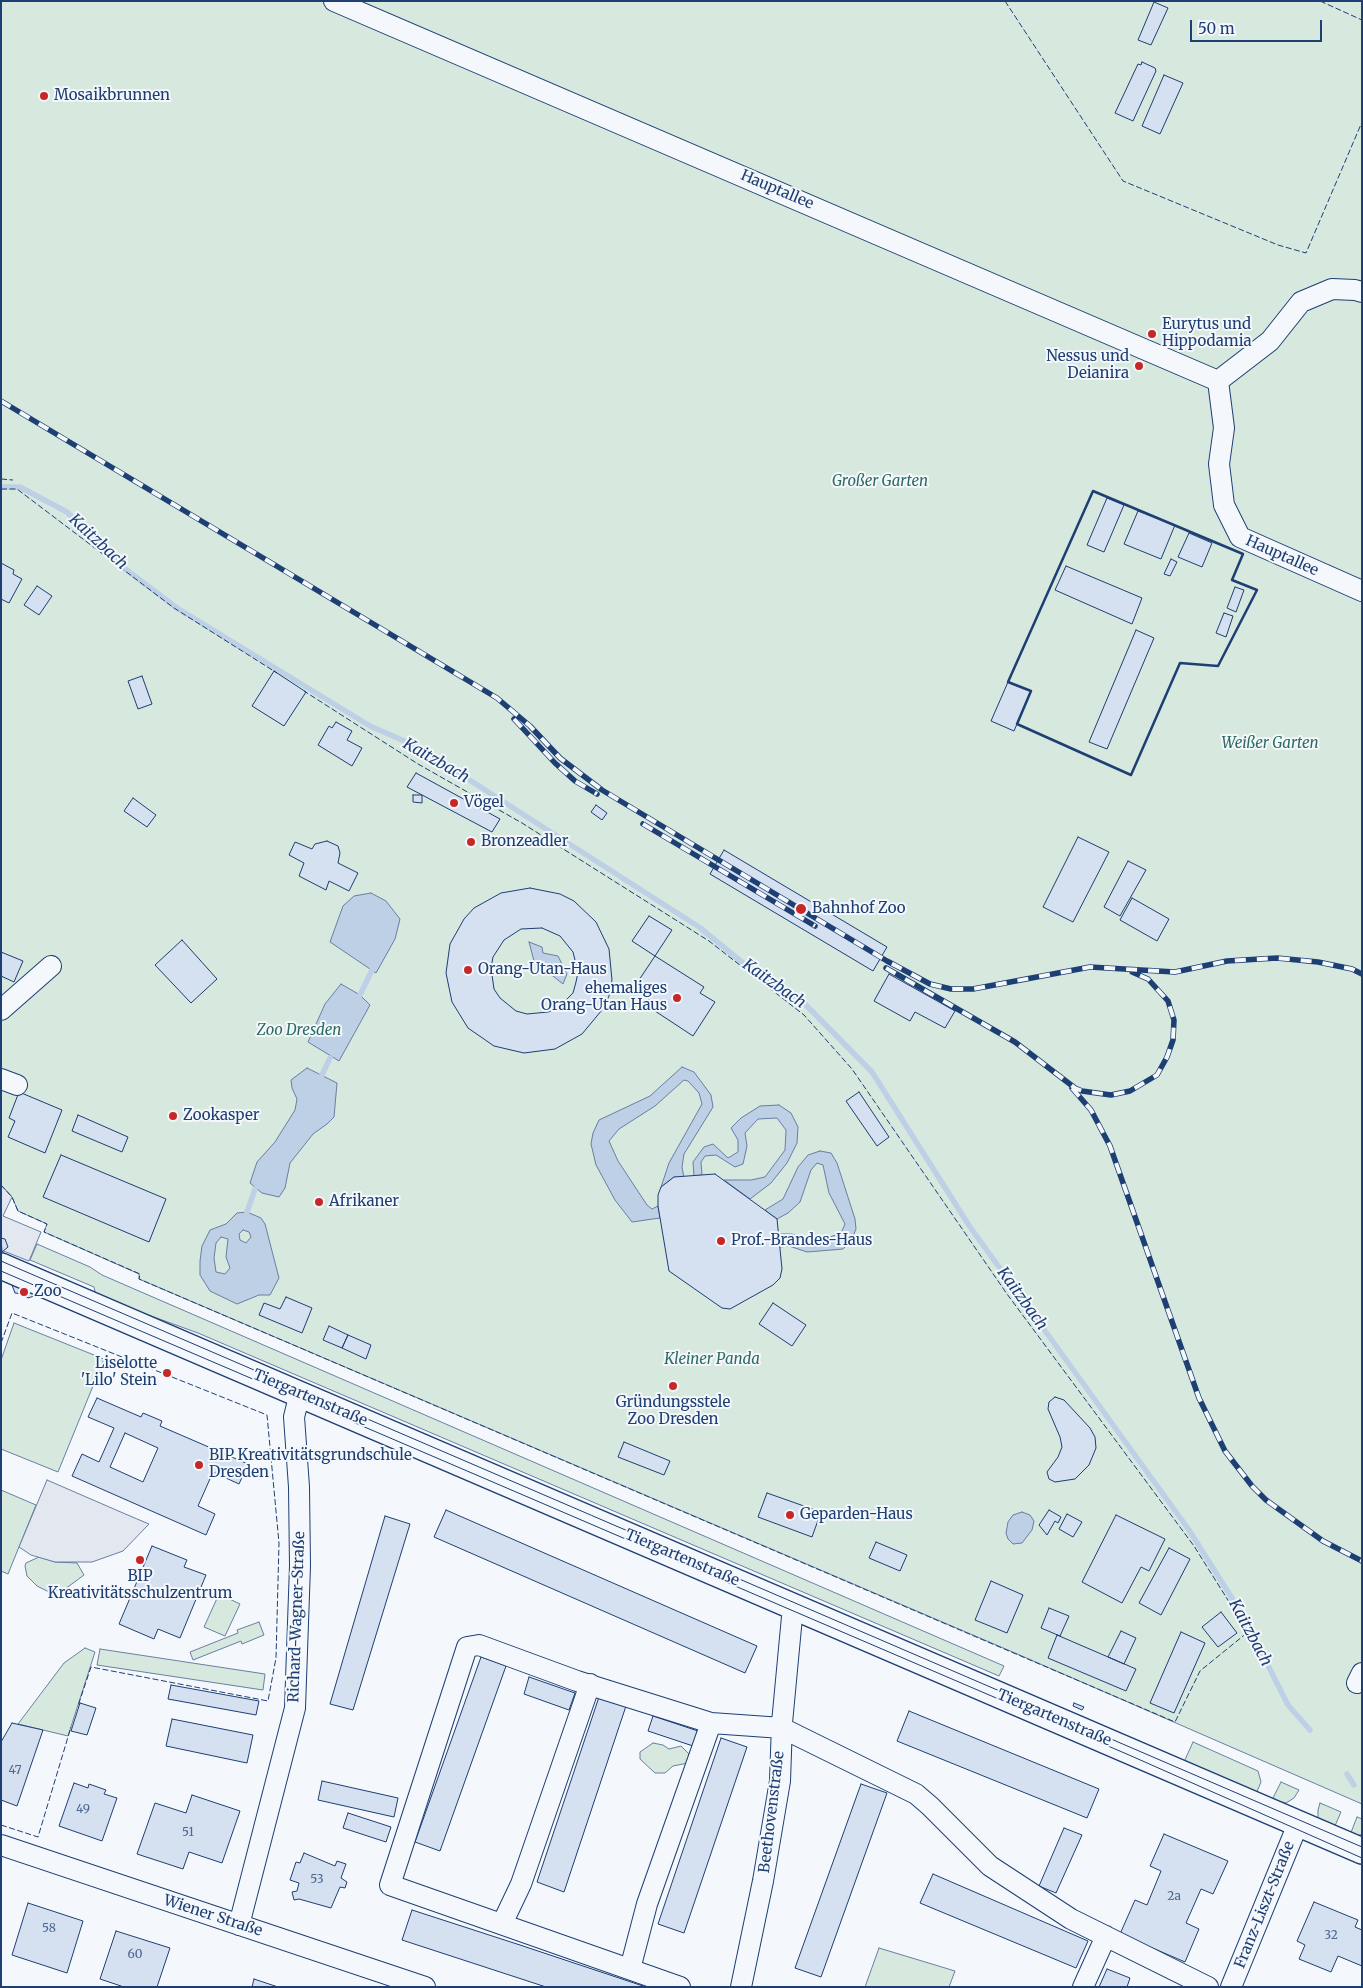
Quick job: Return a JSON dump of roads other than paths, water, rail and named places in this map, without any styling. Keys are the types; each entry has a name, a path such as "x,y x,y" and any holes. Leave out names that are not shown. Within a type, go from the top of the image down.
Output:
{"main road":[{"name":"Tiergartenstraße","path":"1,1266 1362,1851"}],"street":[{"name":"Hauptallee","path":"334,1 1218,381 1224,428 1219,464 1224,506 1240,538 1362,591"},
{"path":"1218,381 1270,341 1301,302 1332,288 1362,292"},
{"path":"1,1010 51,966"},
{"name":"Richard-Wagner-Straße","path":"239,1924 295,1708 300,1566 299,1488 294,1417 300,1393"},
{"name":"Beethovenstraße","path":"741,1987 772,1832 780,1781 782,1728 793,1606"},
{"path":"680,1987 390,1885 467,1647 479,1645 590,1684 711,1723 782,1728 916,1794 970,1848 1003,1876 1036,1894 1071,1919 1208,1987"},
{"path":"502,1924 522,1884 590,1684"},
{"path":"630,1969 647,1904 711,1723"},
{"name":"Franz-Liszt-Straße","path":"1231,1987 1298,1824"},
{"name":"Wiener Straße","path":"1,1845 425,1987"},
{"path":"1083,1987 1106,1936"}],"water":[{"path":"371,893 386,901 400,919 395,939 376,973 330,942 343,906 354,896"},
{"path":"529,942 542,947 543,953 558,956 567,974 563,984 534,961"},
{"path":"341,984 360,995 370,1005 339,1061 308,1042 325,1004"},
{"path":"682,1067 694,1072 711,1095 713,1107 684,1154 682,1167 684,1178 674,1177 661,1187 669,1163 702,1104 699,1093 688,1081 684,1080 655,1106 619,1129 609,1141 618,1161 647,1205 652,1209 658,1206 660,1218 632,1222 615,1200 596,1165 591,1144 593,1133 599,1120 650,1096"},
{"path":"307,1068 337,1083 334,1117 313,1134 290,1163 285,1188 279,1197 262,1193 250,1183 257,1162 275,1142 295,1110 297,1099 291,1080"},
{"path":"779,1105 791,1113 798,1127 797,1143 787,1163 771,1183 750,1199 724,1180 751,1180 765,1177 785,1150 786,1130 777,1118 758,1119 745,1133 747,1146 743,1164 735,1167 716,1155 705,1156 701,1162 702,1175 694,1176 693,1162 704,1147 713,1144 728,1158 738,1152 738,1140 731,1128 741,1118 760,1106"},
{"path":"820,1151 831,1153 837,1163 855,1219 856,1229 851,1241 843,1249 807,1252 789,1246 780,1247 778,1234 814,1238 830,1237 841,1233 845,1224 829,1193 823,1165 817,1163 811,1170 800,1202 788,1213 777,1219 765,1210 783,1199 798,1167 808,1155"},
{"path":"247,1212 261,1218 265,1224 279,1278 270,1295 259,1295 237,1304 210,1291 200,1275 200,1261 202,1246 210,1230 226,1224 237,1213","holes":["243,1230 249,1232 251,1237 246,1243 240,1240 239,1234","221,1237 228,1239 226,1257 230,1268 225,1274 216,1272 214,1258 216,1243"]},
{"path":"1022,1512 1030,1515 1034,1521 1032,1530 1022,1543 1013,1544 1008,1539 1006,1533 1008,1522 1013,1515"}],"waterway":[{"name":"Kaitzbach","path":"1,487 20,487 67,512 116,562 177,608 370,726 418,747 699,927 754,972 801,1000 872,1072 970,1227 1189,1530 1242,1614 1288,1705 1310,1730"},
{"path":"360,995 372,970"},
{"path":"322,1075 330,1058"},
{"path":"247,1212 255,1189"},
{"name":"Kaitzbach","path":"1347,1774 1354,1785"}],"tram line":[{"path":"1,1261 305,1392"},
{"path":"1,1271 1129,1755 1362,1858"},
{"path":"335,1405 1362,1847"}],"railway":[{"path":"1,401 497,698 530,726 560,758 602,790 887,961 930,984 951,989 973,989 1090,967 1175,972 1227,961 1277,958 1318,962 1352,969 1362,974"},
{"path":"514,719 555,763 575,781 597,794"},
{"path":"643,824 815,926"},
{"path":"886,968 1015,1042 1075,1088 1082,1091 1111,1095 1130,1091 1157,1075 1167,1057 1173,1040 1174,1020 1168,1001 1148,979 1132,972"},
{"path":"1072,1088 1091,1110 1110,1146 1199,1398 1225,1451 1252,1486 1266,1500 1323,1541 1362,1561"}],"place":[{"name":"Mosaikbrunnen","path":"44,96"},
{"name":"Eurytus und Hippodamia","path":"1152,334"},
{"name":"Nessus und Deianira","path":"1139,366"},
{"name":"Vögel","path":"454,803"},
{"name":"Bronzeadler","path":"471,842"},
{"name":"Bahnhof Zoo","path":"801,909"},
{"name":"Orang-Utan-Haus","path":"468,970"},
{"name":"ehemaliges Orang-Utan Haus","path":"677,998"},
{"name":"Zookasper","path":"173,1116"},
{"name":"Afrikaner","path":"319,1202"},
{"name":"Prof.-Brandes-Haus","path":"721,1241"},
{"name":"Zoo","path":"24,1292"},
{"name":"Liselotte 'Lilo' Stein","path":"167,1373"},
{"name":"Gründungsstele Zoo Dresden","path":"673,1386"},
{"name":"BIP Kreativitätsgrundschule Dresden","path":"199,1465"},
{"name":"Geparden-Haus","path":"790,1515"},
{"name":"BIP Kreativitätsschulzentrum","path":"140,1560"}],"park label":[{"name":"Großer Garten","path":"880,482"},
{"name":"Weißer Garten","path":"1270,744"},
{"name":"Zoo Dresden","path":"299,1031"},
{"name":"Kleiner Panda","path":"712,1360"}]}
